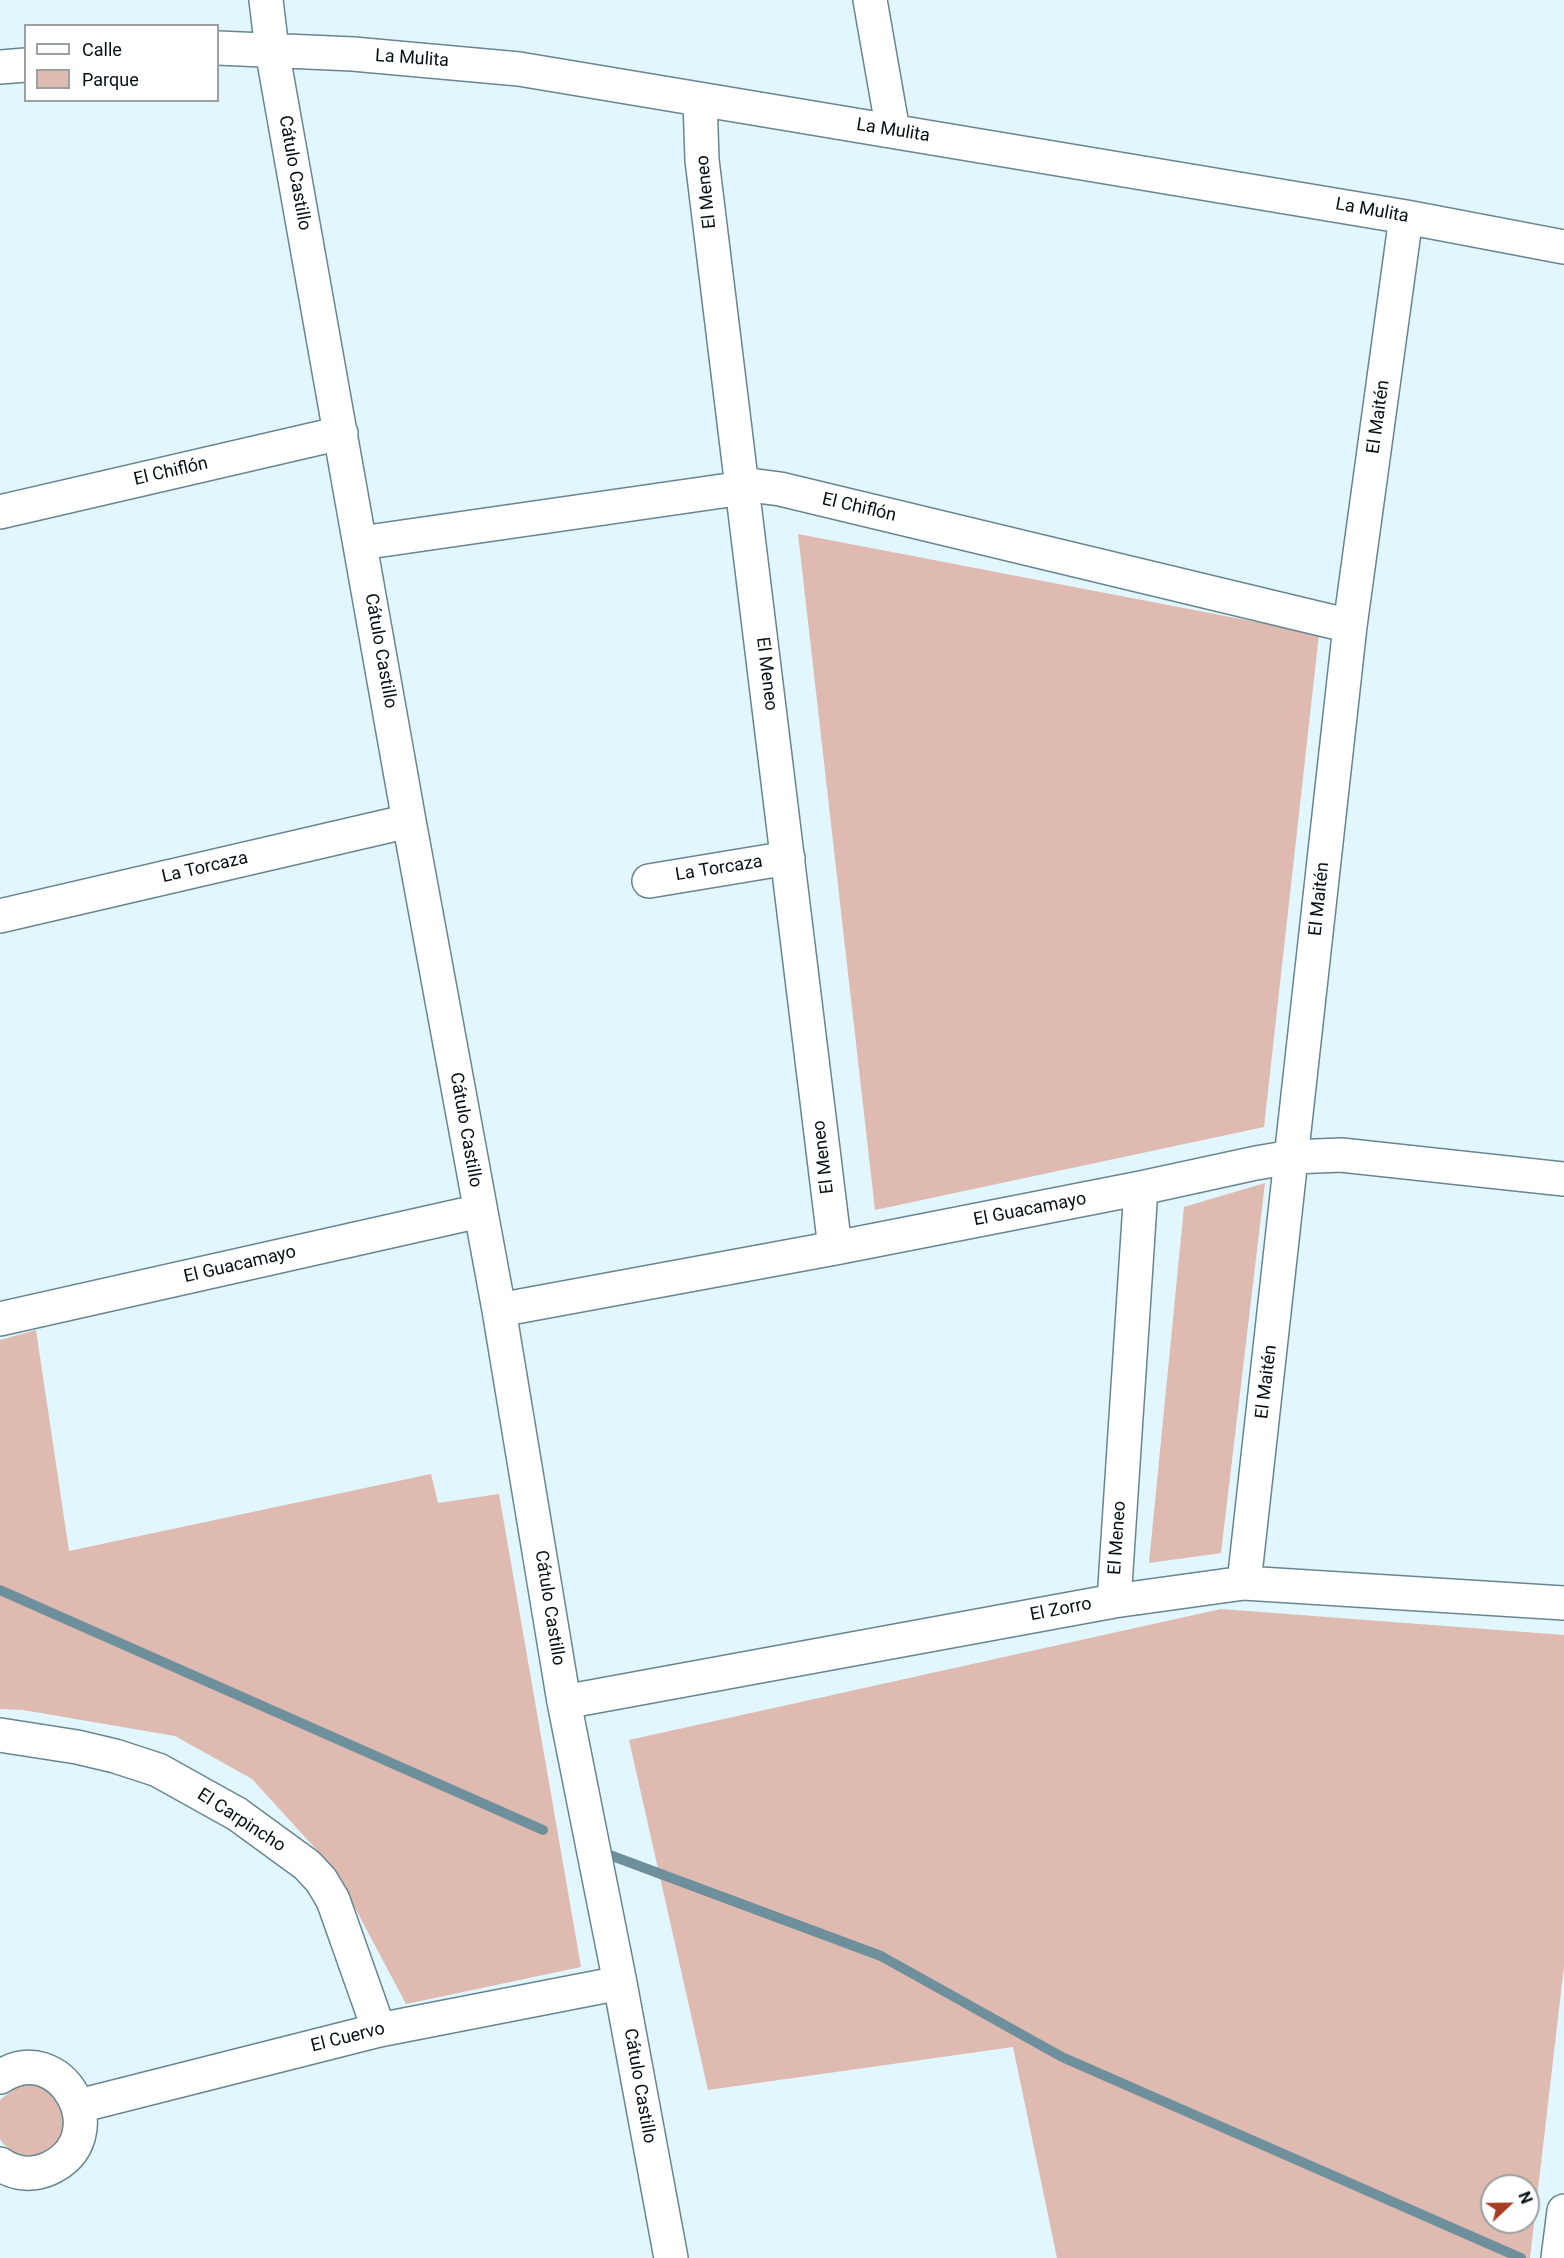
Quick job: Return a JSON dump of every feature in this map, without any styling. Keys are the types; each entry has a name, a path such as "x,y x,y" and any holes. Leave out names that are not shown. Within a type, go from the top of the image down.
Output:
{"street":[{"name":"Cátulo Castillo","path":"266,0 272,50 409,821 499,1310 564,1702 620,1983 671,2258"},
{"path":"870,0 892,131"},
{"name":"La Mulita","path":"219,48 437,60 519,69 1406,217 1564,247"},
{"path":"0,67 24,64"},
{"name":"El Meneo","path":"700,100 702,160 835,1248"},
{"name":"El Maitén","path":"1244,1583 1350,626 1406,217"},
{"name":"El Chiflón","path":"0,512 341,433"},
{"name":"El Chiflón","path":"361,543 757,486 780,489 1350,626"},
{"name":"La Torcaza","path":"0,916 409,821"},
{"name":"La Torcaza","path":"649,881 788,858"},
{"name":"El Guacamayo","path":"499,1310 835,1248 1141,1188 1256,1162 1292,1157 1341,1155 1564,1179"},
{"name":"El Meneo","path":"1114,1600 1141,1188"},
{"name":"El Guacamayo","path":"0,1319 480,1211"},
{"name":"El Zorro","path":"564,1702 1114,1600 1244,1583 1564,1603"},
{"name":"El Carpincho","path":"0,1735 115,1755 158,1770 237,1814 307,1865 321,1880 333,1900 379,2030"},
{"name":"El Cuervo","path":"79,2106 379,2030 620,1983"},
{"path":"0,2077 7,2072 24,2068 42,2070 58,2077 71,2090 79,2106 81,2123 78,2139 69,2154 56,2165 41,2172 24,2173 8,2169 0,2164"},
{"path":"1558,2258 1564,2211"}],"green space":[{"path":"798,534 1319,634 1264,1127 875,1210"},
{"path":"1265,1183 1221,1553 1149,1563 1184,1207"},
{"path":"36,1330 69,1551 431,1474 438,1503 499,1494 581,1967 406,2004 335,1870 252,1779 175,1736 23,1710 0,1709 0,1340"},
{"path":"1221,1609 1564,1635 1564,1966 1540,2174 1480,2174 1480,2234 1533,2234 1530,2258 1057,2258 1013,2047 708,2090 629,1740"},
{"path":"28,2084 49,2089 64,2108 62,2136 49,2150 32,2156 14,2152 0,2139 0,2100 17,2087"}],"waterway":[{"path":"0,1590 543,1830"},
{"path":"607,1854 881,1956 1062,2057 1521,2258"}]}
